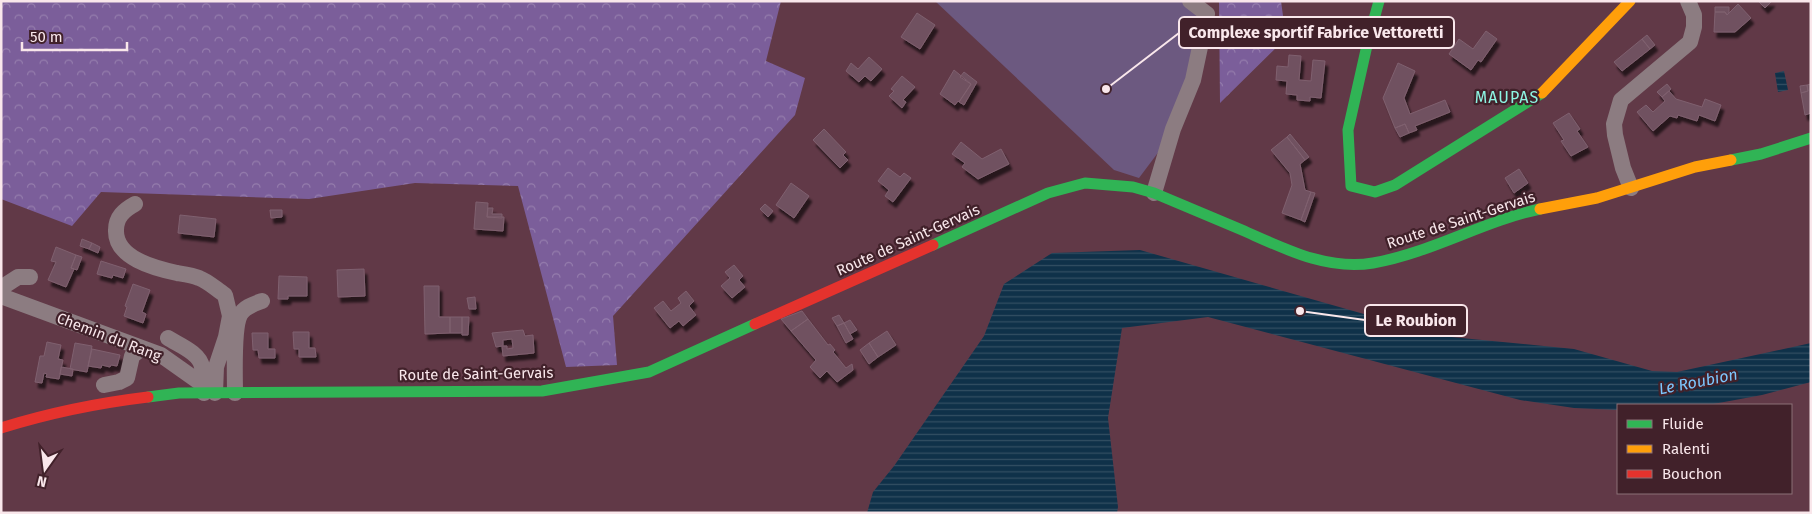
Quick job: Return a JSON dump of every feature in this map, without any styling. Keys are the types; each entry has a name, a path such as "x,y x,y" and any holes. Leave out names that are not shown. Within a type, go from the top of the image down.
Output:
{"street":[{"path":"1154,193 1173,129 1192,80 1207,14 1190,1"},
{"path":"1379,1 1348,130 1351,186 1375,192 1395,185 1541,94 1630,1"},
{"path":"1631,188 1623,168 1615,135 1614,124 1621,100 1690,42 1694,27 1694,15 1688,1"},
{"name":"Route de Saint-Gervais","path":"1,428 34,418 108,402 207,390 235,393 542,391 649,372 1048,193 1085,183 1133,187 1154,193 1295,254 1336,264 1372,263 1419,251 1464,233 1532,212 1597,198 1695,167 1761,154 1811,138"},
{"path":"135,204 122,211 116,225 115,239 124,252 136,259 172,272 199,278 224,295 230,316 226,337 207,390"},
{"path":"1,288 18,277 30,276"},
{"name":"Chemin du Rang","path":"1,296 161,355 207,390"},
{"path":"235,393 236,338 239,315 246,308 262,301"},
{"path":"168,338 189,350 199,359 207,390"},
{"path":"104,385 127,378 132,356 142,348"}],"green space":[{"path":"1,1 781,1 766,61 805,78 795,115 613,316 617,365 566,367 518,186 415,183 309,199 101,192 72,226 1,199"},
{"path":"1219,1 1281,1 1286,38 1220,103"}],"shaded area":[{"path":"935,1 1191,1 1200,13 1201,39 1169,138 1139,178 1114,170"}],"water":[{"path":"1784,71 1788,90 1778,92 1775,73"},
{"path":"1140,250 1441,336 1574,349 1652,371 1677,372 1811,343 1811,382 1762,395 1713,404 1617,404 1617,410 1574,408 1520,400 1208,317 1122,328 1108,418 1118,507 1117,513 867,513 873,492 894,466 984,336 1004,284 1052,253"}],"building":[{"path":"1758,1 1772,1 1765,8"},
{"path":"1738,4 1751,18 1735,32 1714,32 1715,12 1725,12 1727,15"},
{"path":"1715,7 1729,7 1729,13 1727,15 1725,12 1715,12"},
{"path":"917,13 935,25 920,49 901,37"},
{"path":"1486,31 1497,39 1481,62 1478,60 1471,70 1449,54 1459,39 1473,49"},
{"path":"1647,35 1655,45 1650,49 1642,39"},
{"path":"1642,39 1650,49 1622,71 1614,62"},
{"path":"1289,55 1301,56 1299,80 1311,81 1313,60 1325,61 1321,98 1310,97 1310,101 1297,100 1297,95 1286,94 1287,81 1276,80 1277,66 1288,67"},
{"path":"869,57 882,69 871,81 865,76 859,82 846,71 851,63 858,69"},
{"path":"1398,63 1415,71 1404,98 1410,114 1445,100 1450,112 1415,126 1417,130 1409,133 1405,124 1395,128 1383,98"},
{"path":"954,70 971,84 955,105 940,94"},
{"path":"964,72 977,82 964,105 959,102 971,84 960,77"},
{"path":"902,76 915,87 903,100 906,102 902,108 889,96 894,91 891,89"},
{"path":"1667,84 1671,89 1662,97 1657,92"},
{"path":"1811,84 1811,113 1805,115 1801,93 1808,91 1807,85"},
{"path":"1807,85 1808,91 1801,93 1800,86"},
{"path":"1669,91 1676,99 1702,107 1705,99 1721,105 1715,121 1699,115 1697,121 1678,115 1677,118 1670,116 1653,131 1637,112 1646,105 1653,112 1665,101 1662,97"},
{"path":"1569,113 1580,129 1577,131 1588,147 1571,156 1561,141 1564,140 1553,123"},
{"path":"1405,124 1409,133 1400,137 1395,128"},
{"path":"824,129 846,152 843,155 848,160 840,168 813,140"},
{"path":"1290,134 1309,157 1305,160 1287,137"},
{"path":"1287,137 1305,160 1300,164 1305,190 1311,192 1301,220 1282,213 1292,185 1290,173 1271,150"},
{"path":"961,142 982,159 1001,149 1009,164 978,179 962,167 965,163 952,154"},
{"path":"888,168 900,177 904,173 911,178 893,202 885,196 889,190 878,181"},
{"path":"1519,169 1528,183 1514,193 1505,178"},
{"path":"791,183 809,196 794,218 776,205"},
{"path":"1311,192 1315,193 1305,222 1301,220"},
{"path":"476,202 488,203 487,217 504,217 503,231 474,229"},
{"path":"765,204 773,211 768,217 760,209"},
{"path":"488,208 493,208 492,214 502,214 502,218 487,217"},
{"path":"270,210 282,210 282,217 271,218"},
{"path":"180,215 216,219 214,237 178,233"},
{"path":"82,239 92,243 89,249 80,246"},
{"path":"92,243 100,247 98,253 89,249"},
{"path":"56,247 76,255 71,268 74,269 66,287 48,280 56,262 51,261"},
{"path":"76,255 82,257 77,270 71,268"},
{"path":"101,261 126,269 123,278 113,275 112,278 97,274"},
{"path":"734,265 743,276 739,280 745,287 732,298 721,286 730,278 725,272"},
{"path":"364,269 365,296 338,297 337,270"},
{"path":"279,276 307,277 307,296 288,296 288,299 278,299"},
{"path":"133,284 150,290 142,312 146,314 143,323 124,316 127,307 125,306"},
{"path":"424,286 439,286 439,317 450,317 450,333 425,334"},
{"path":"686,291 694,301 689,306 696,315 683,326 679,321 670,328 654,308 663,301 671,311 681,303 678,298"},
{"path":"475,297 476,309 469,309 467,298"},
{"path":"802,311 808,319 791,331 781,319"},
{"path":"839,315 844,323 837,326 832,318"},
{"path":"450,317 462,317 462,333 450,333"},
{"path":"462,317 469,317 468,335 462,335"},
{"path":"808,319 828,345 830,344 835,350 833,352 846,368 852,364 853,370 837,382 827,371 820,378 810,367 816,360 791,331"},
{"path":"850,320 857,330 850,334 844,323"},
{"path":"844,323 853,339 846,343 837,326"},
{"path":"523,330 525,336 533,335 534,353 503,356 502,346 496,347 492,333","holes":["512,339 513,348 507,349 507,346 503,346 503,340"]},
{"path":"887,331 896,345 878,357 869,343"},
{"path":"293,332 309,332 309,348 315,348 316,357 299,357 299,349 294,349"},
{"path":"252,333 268,333 268,349 275,349 275,358 259,358 258,350 253,350"},
{"path":"47,342 61,345 58,359 63,360 59,379 46,377 47,374 44,373 42,383 35,382 40,356 44,356"},
{"path":"75,343 92,346 87,372 70,369"},
{"path":"869,343 878,357 869,364 860,350"},
{"path":"92,349 120,355 117,366 102,365 101,368 88,366"},
{"path":"61,367 73,369 72,376 60,374"}],"traffic: fast":[{"path":"1379,1 1348,130 1351,186 1375,192 1395,185 1542,93"},
{"path":"1731,160 1761,154 1811,138"},
{"path":"933,245 1048,193 1085,183 1133,187 1154,193 1289,250 1322,261 1356,265 1373,263 1416,252 1498,221 1540,209"},
{"path":"148,397 179,393 542,391 649,372 755,324"}],"traffic: slow":[{"path":"1542,93 1630,1"},
{"path":"1540,209 1597,198 1695,167 1731,160"}],"traffic: jam":[{"path":"755,324 933,245"},
{"path":"1,428 74,409 148,397"}],"place":[{"name":"Complexe sportif Fabrice Vettoretti","path":"1106,89"},
{"name":"Le Roubion","path":"1300,311"}],"district":[{"name":"MAUPAS","path":"1507,97"}]}
